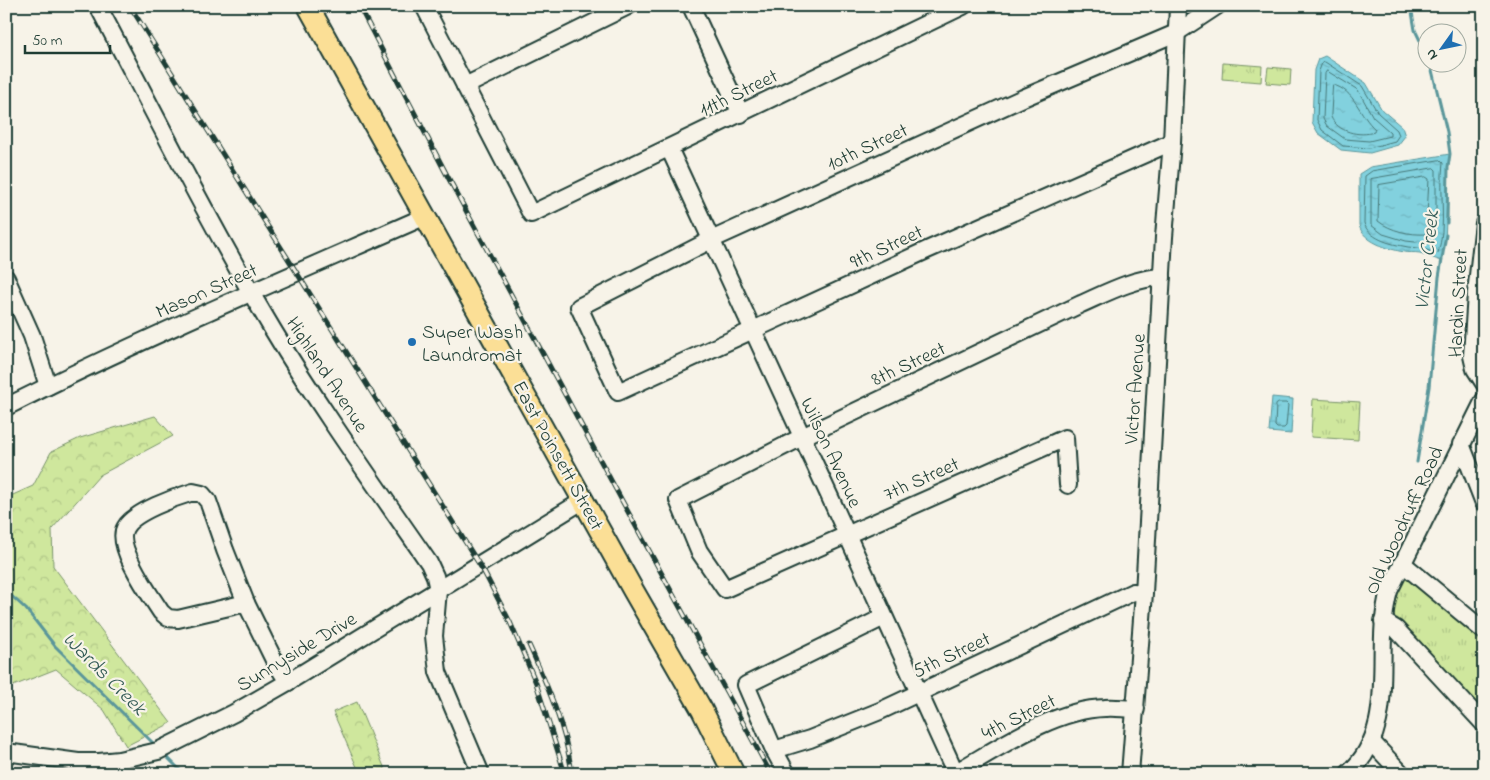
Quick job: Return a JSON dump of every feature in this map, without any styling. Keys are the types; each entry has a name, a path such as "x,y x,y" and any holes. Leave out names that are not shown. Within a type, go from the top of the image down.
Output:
{"main road":[{"name":"East Poinsett Street","path":"308,6 702,710 734,774"}],"street":[{"name":"Highland Avenue","path":"98,6 213,225 251,293 322,407 429,563 435,576 438,590 434,636 438,672 481,774"},
{"path":"424,6 465,86 628,6"},
{"path":"691,6 741,114"},
{"name":"11th Street","path":"465,86 531,214 963,6"},
{"name":"Victor Avenue","path":"1130,774 1144,594 1162,276 1172,142 1178,6"},
{"name":"10th Street","path":"618,392 579,307 711,240 1023,98 1176,33 1217,6"},
{"name":"9th Street","path":"618,392 753,332 927,250 1172,142"},
{"name":"Wilson Avenue","path":"669,148 955,773"},
{"name":"Mason Street","path":"6,407 251,293 426,216"},
{"name":"Hardin Street","path":"1484,223 1476,293 1472,356 1475,369 1484,383"},
{"name":"8th Street","path":"725,589 699,551 678,500 802,437 1081,304 1118,288 1152,277 1162,276"},
{"path":"6,278 32,336 48,386"},
{"name":"Old Woodruff Road","path":"1348,774 1364,756 1372,742 1378,724 1382,699 1383,622 1389,591 1484,400"},
{"name":"7th Street","path":"725,589 1065,438 1068,484"},
{"path":"1462,444 1484,502"},
{"path":"246,603 178,619 168,618 161,612 135,570 122,538 125,528 132,520 161,504 193,492 202,494 208,501 246,603 274,660 288,682"},
{"name":"Sunnyside Drive","path":"6,752 82,768 98,762 119,760 164,748 234,713 288,682 584,500"},
{"path":"1402,563 1484,631"},
{"name":"5th Street","path":"774,750 845,726 1133,592 1144,594"},
{"path":"787,774 774,750 746,685 884,617"},
{"path":"1383,622 1396,629 1484,724"},
{"name":"4th Street","path":"955,773 1031,730 1066,715 1104,708 1136,709"},
{"path":"1372,742 1402,774"}],"green space":[{"path":"1223,63 1262,66 1261,82 1222,79"},
{"path":"1268,67 1291,69 1290,85 1266,83"},
{"path":"1313,399 1360,402 1358,440 1311,437"},
{"path":"155,416 173,436 100,475 52,529 53,566 171,723 126,746 104,710 56,669 8,688 6,694 6,498 33,486 51,452 80,438"},
{"path":"1404,573 1484,637 1484,717 1395,619 1393,604"},
{"path":"357,702 387,774 360,774 333,712"}],"water":[{"path":"1325,56 1366,83 1382,110 1402,127 1405,136 1398,145 1370,153 1341,150 1318,133 1312,122 1314,70 1318,59"},
{"path":"1450,154 1442,261 1420,253 1404,252 1384,247 1365,236 1359,225 1359,174 1370,167"},
{"path":"1272,397 1293,399 1291,434 1269,432"}],"waterway":[{"name":"Victor Creek","path":"1411,6 1415,30 1418,36"},
{"name":"Victor Creek","path":"1432,72 1447,132 1450,154 1447,223"},
{"name":"Victor Creek","path":"1417,462 1429,387 1439,277 1446,235"},
{"name":"Wards Creek","path":"6,591 26,609 55,646 155,745"},
{"name":"Wards Creek","path":"163,753 184,774"}],"railway":[{"path":"130,6 484,572 510,622 536,683 565,774"},
{"path":"359,6 449,179 771,774"},
{"path":"529,645 561,724 572,774"}],"place":[{"name":"Super Wash Laundromat","path":"412,342"}]}
